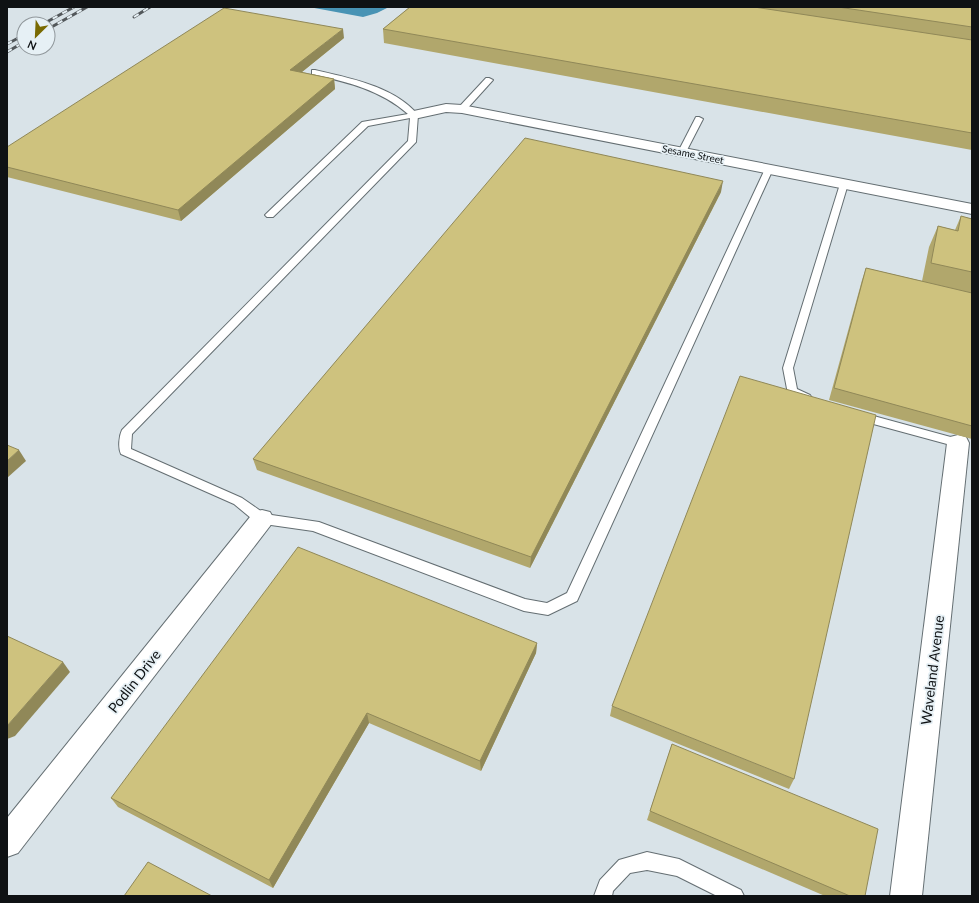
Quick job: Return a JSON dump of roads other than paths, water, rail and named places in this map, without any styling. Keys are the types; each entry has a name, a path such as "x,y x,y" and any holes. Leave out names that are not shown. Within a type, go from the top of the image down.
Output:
{"street":[{"name":"Sesame Street","path":"414,115 446,108 462,109 972,209"},
{"name":"Waveland Avenue","path":"906,896 958,443"},
{"name":"Podlin Drive","path":"7,842 262,519"}],"lane":[{"path":"315,72 370,88 392,98 414,115"},
{"path":"462,109 489,80"},
{"path":"270,216 365,124 414,115"},
{"path":"414,115 412,142 126,433 124,451 238,501 262,519 314,526 524,605 548,609 572,597 769,169"},
{"path":"682,152 699,120"},
{"path":"816,402 792,391 788,368 844,184"},
{"path":"852,414 958,443"},
{"path":"603,896 606,886 625,866 647,861 679,868 735,896"}],"water":[{"path":"309,7 389,7 377,13 363,17"}],"railway":[{"path":"56,17 74,7"},
{"path":"56,24 87,7"},
{"path":"134,17 150,7"},
{"path":"7,44 16,39"},
{"path":"7,52 16,47"}]}
